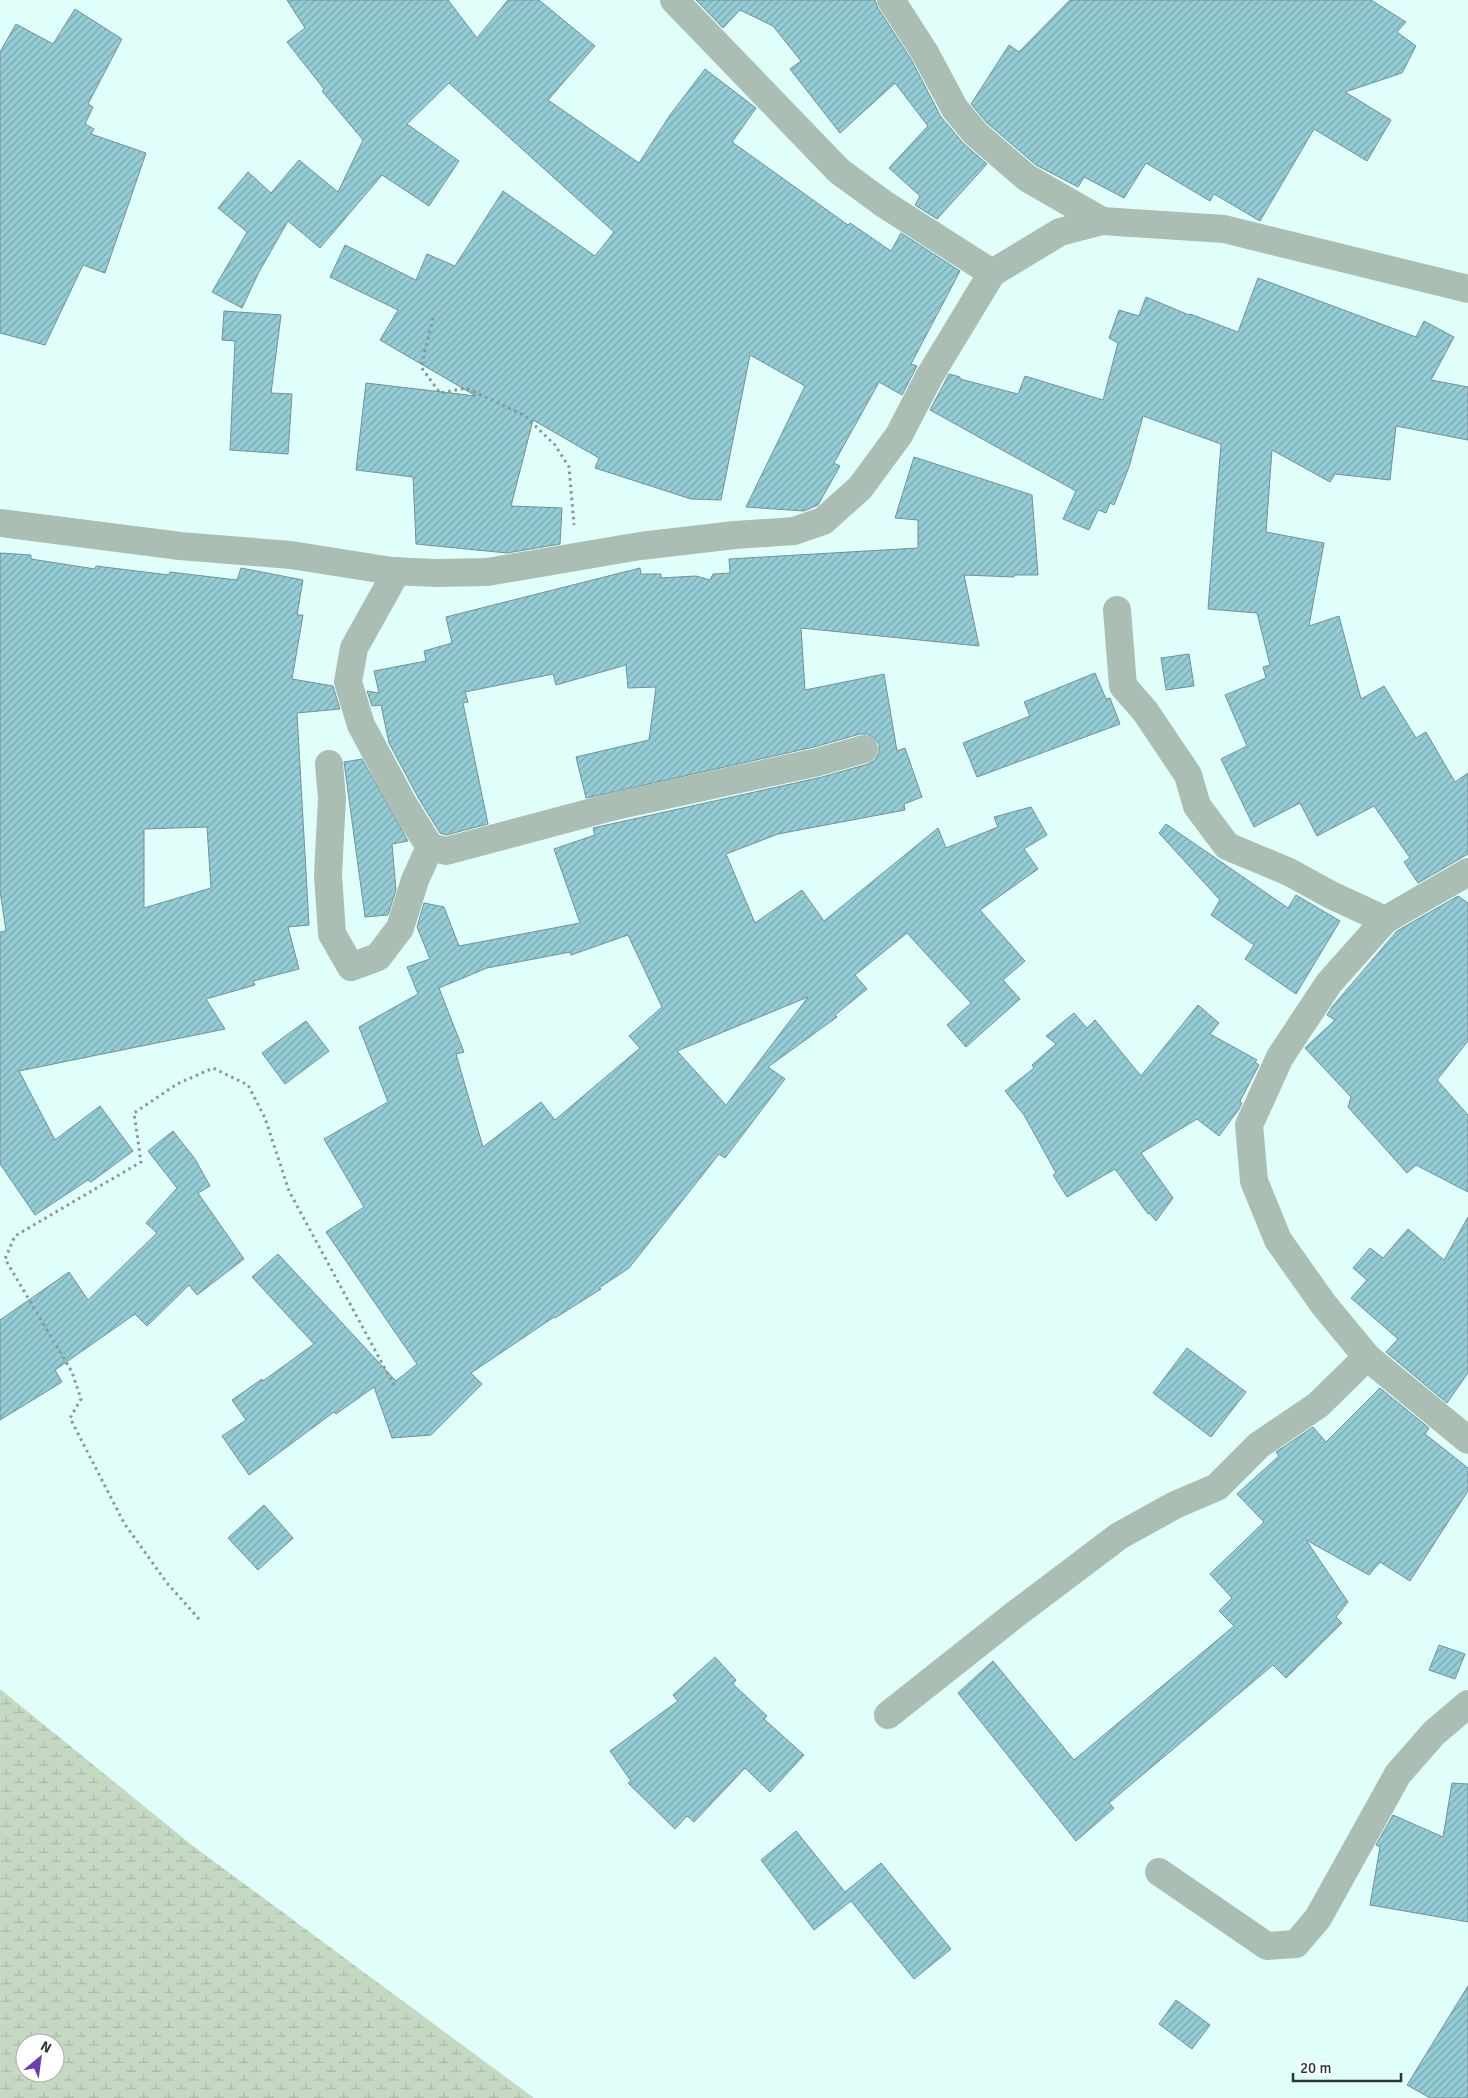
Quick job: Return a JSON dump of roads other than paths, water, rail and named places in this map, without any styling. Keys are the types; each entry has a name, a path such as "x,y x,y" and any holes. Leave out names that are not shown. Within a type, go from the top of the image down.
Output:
{"street":[{"path":"674,0 839,171 884,204 992,273"},
{"path":"891,0 925,53 955,109 976,134 1027,178 1102,221"},
{"path":"0,523 180,546 291,555 397,571 436,573 487,572 640,546 735,535 794,531 823,520 860,488 899,435 929,377 992,273 1060,232 1102,221 1224,229 1468,289"},
{"path":"397,571 354,648 348,682 361,725 405,807 430,847 446,851 615,806 818,762 864,750"},
{"path":"1117,610 1123,686 1145,711 1188,776 1197,806 1227,846 1289,872 1331,895 1385,920"},
{"path":"329,764 332,798 328,875 332,934 351,967 378,957 400,928 414,880 430,847"},
{"path":"1468,872 1385,920 1329,983 1280,1057 1249,1125 1254,1181 1278,1240 1324,1305 1367,1357 1468,1440"},
{"path":"888,1714 1119,1536 1175,1505 1217,1487 1259,1445 1318,1405 1367,1357"},
{"path":"1159,1872 1267,1946 1296,1944 1318,1918 1398,1774 1434,1733 1468,1704"}]}
